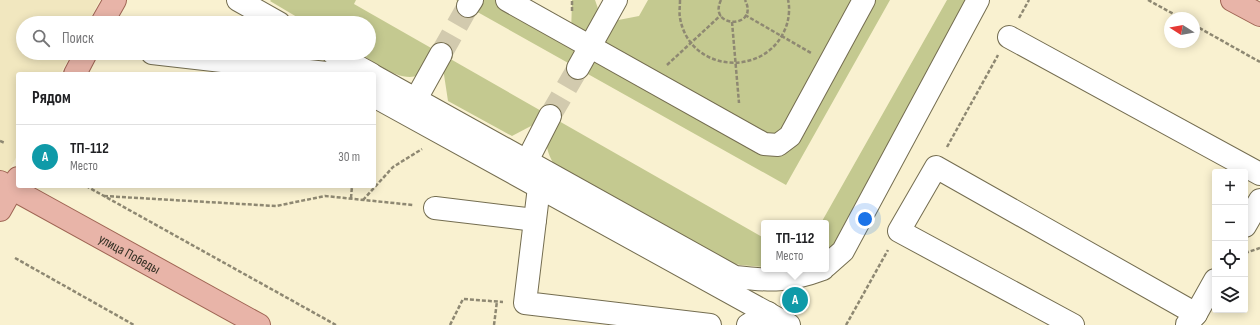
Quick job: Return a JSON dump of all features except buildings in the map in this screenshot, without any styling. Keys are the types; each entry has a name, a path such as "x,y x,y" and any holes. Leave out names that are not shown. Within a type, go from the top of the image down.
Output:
{"main road":[{"path":"106,16 115,0"},
{"path":"1232,0 1260,15"},
{"path":"76,72 82,60"},
{"path":"0,210 10,183"},
{"name":"улица Победы","path":"19,188 259,325"}],"lane":[{"path":"238,0 271,12"},
{"path":"507,0 764,144 778,145 790,136 864,0"},
{"path":"578,68 616,0"},
{"path":"829,263 843,251 978,0"},
{"path":"1009,37 1260,174"},
{"path":"416,99 441,54"},
{"path":"213,60 318,72"},
{"path":"346,60 367,72"},
{"path":"376,77 735,277 770,281 793,278 813,272"},
{"path":"376,97 790,325"},
{"path":"527,161 550,116"},
{"path":"1073,325 900,230 936,167 1191,319 1212,285"},
{"path":"539,187 525,303 710,325"},
{"path":"1248,221 1260,200"},
{"path":"435,208 535,220"},
{"path":"748,325 768,313"}],"path":[{"path":"680,0 680,18 686,36 691,42 699,51 715,60 735,64 753,61 769,51 783,36 788,20 788,0"},
{"path":"720,0 719,5 721,15 723,18 732,22 741,20 745,16 748,8 745,0"},
{"path":"936,167 1029,0"},
{"path":"1148,0 1170,12"},
{"path":"651,80 721,15"},
{"path":"745,16 829,63"},
{"path":"732,22 742,132"},
{"path":"1200,28 1260,62"},
{"path":"376,186 393,167 444,134"},
{"path":"0,141 5,143"},
{"path":"90,188 336,325"},
{"path":"351,198 352,188"},
{"path":"363,200 374,188"},
{"path":"104,196 276,206 325,196 435,208"},
{"path":"846,325 900,230"},
{"path":"1248,252 1260,248"},
{"path":"16,258 134,325"},
{"path":"450,325 463,299 525,303"},
{"path":"494,325 496,301"}],"shaded area":[{"path":"0,0 100,0 92,16 16,16 16,60 68,60 61,72 16,72 16,158 6,176 0,172"}],"green space":[{"path":"356,0 354,4 375,16 295,16 270,1"},
{"path":"456,0 507,0 571,35 572,0 595,0 603,23 639,16 648,0 890,0 786,185"},
{"path":"947,0 966,0 833,245 829,248 829,220 823,220"},
{"path":"376,17 761,236 761,267 740,265 724,261 555,166 551,159 546,142 550,116 512,136 448,101 441,55 427,71 419,76 401,76 370,60 376,60"}],"tunnel":[{"path":"441,54 468,6"},
{"path":"550,116 578,68"}],"place":[{"name":"ТП-112","path":"795,300"}]}
